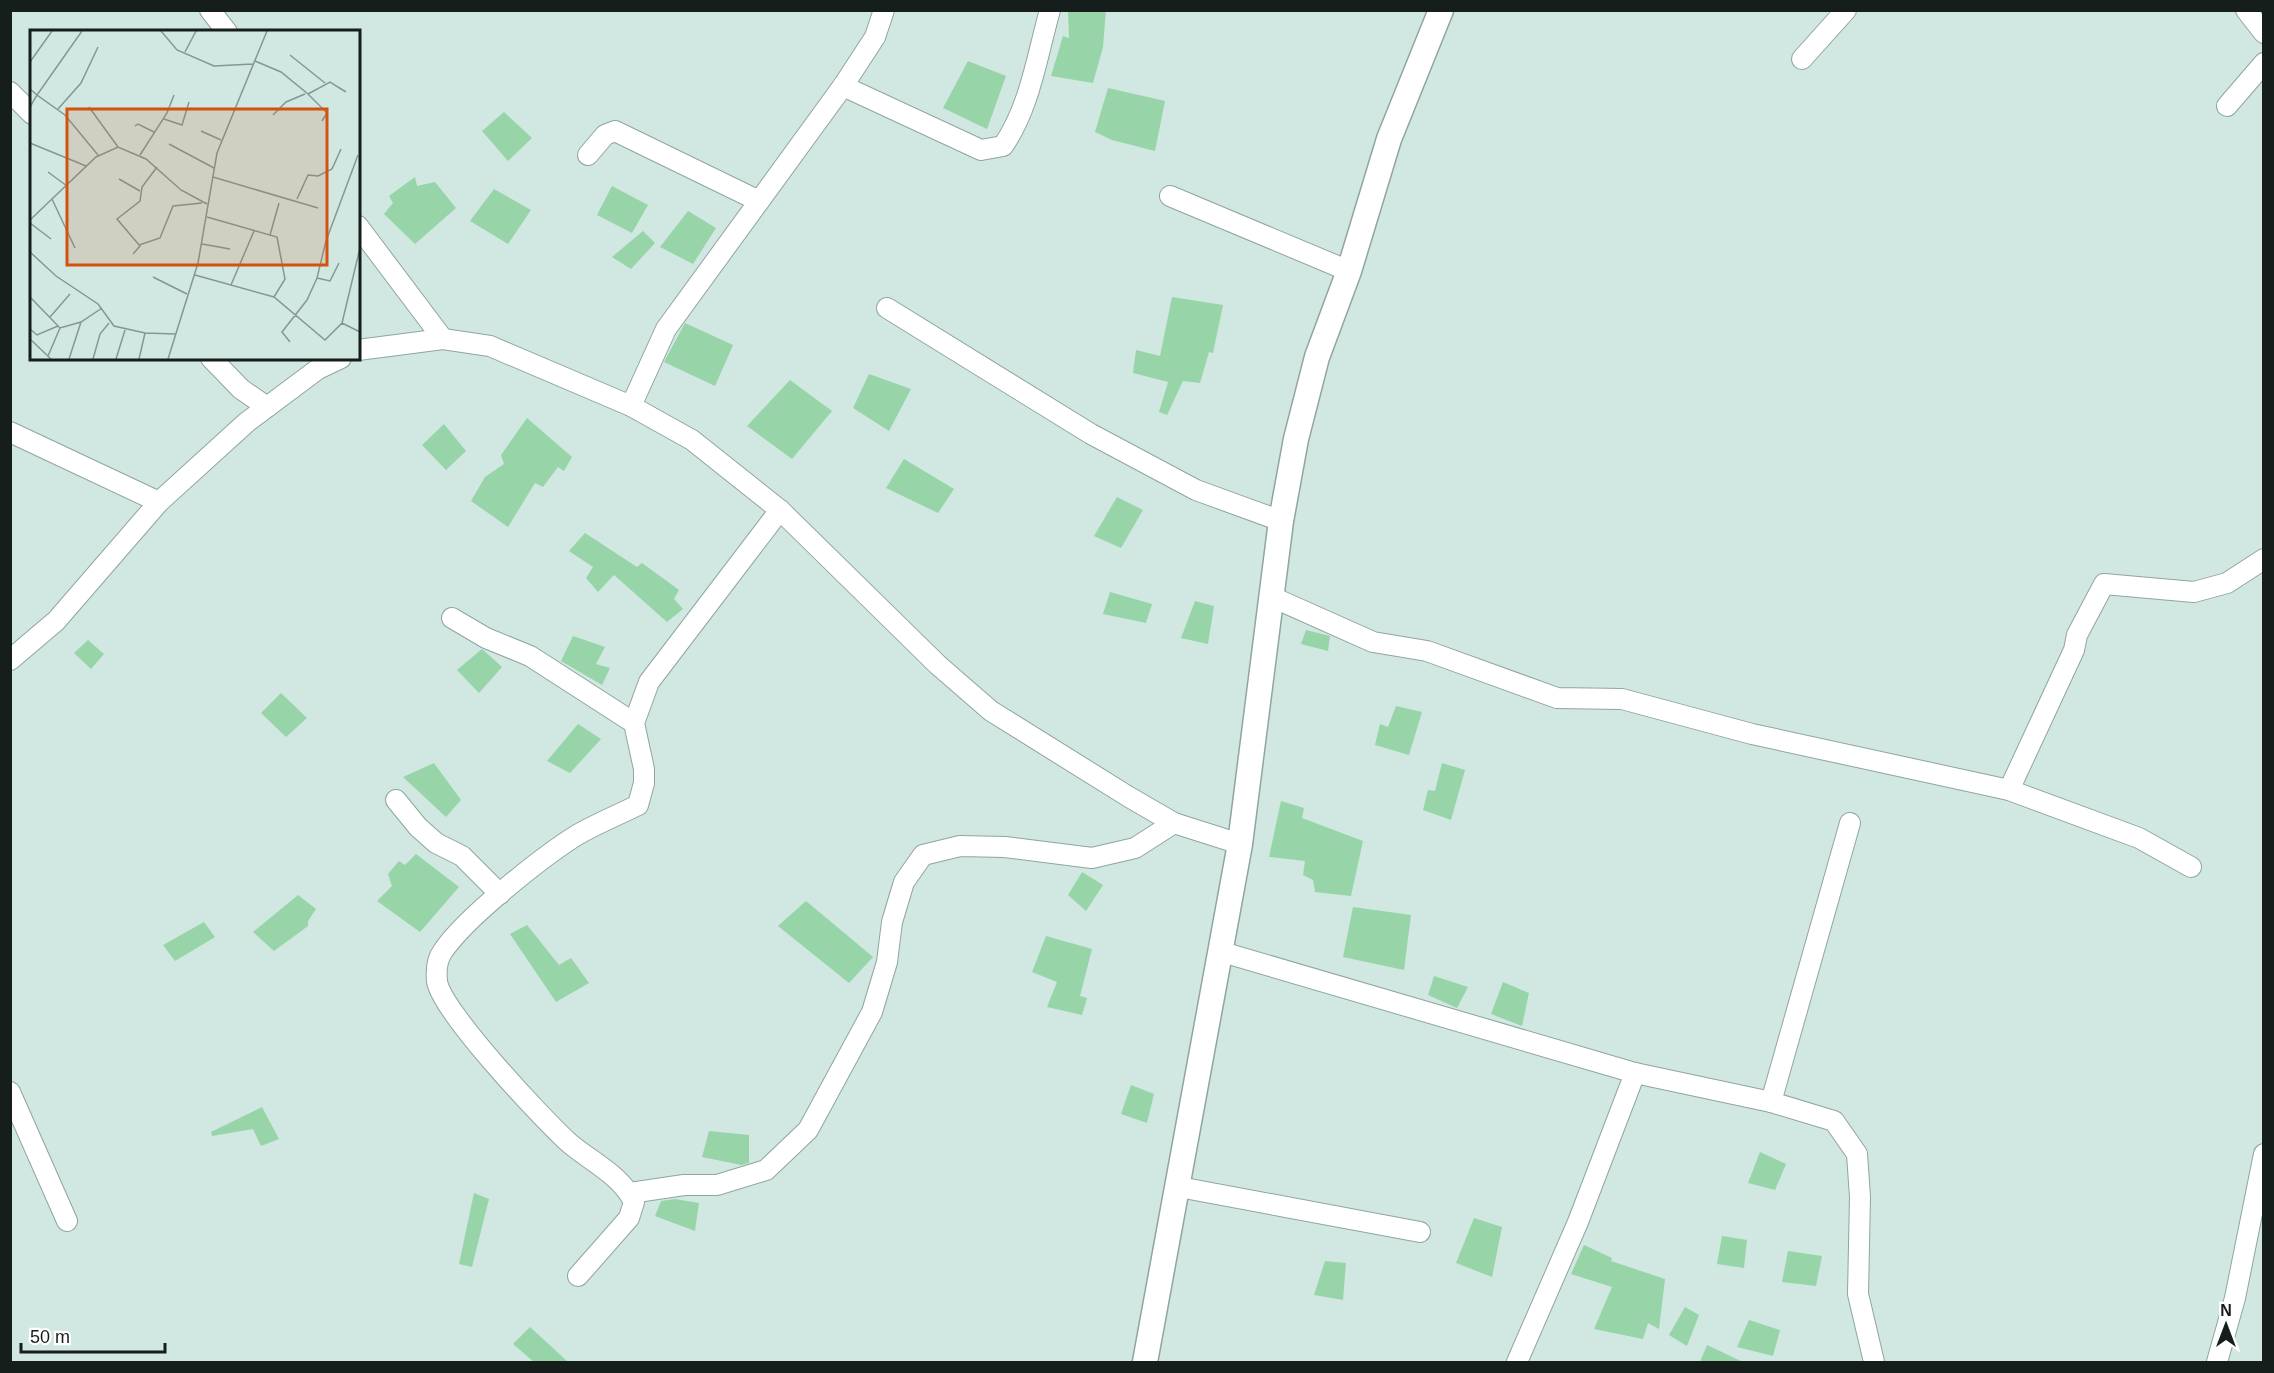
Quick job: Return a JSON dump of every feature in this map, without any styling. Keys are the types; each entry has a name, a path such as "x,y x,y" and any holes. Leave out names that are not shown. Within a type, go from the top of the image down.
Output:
{"main road":[{"path":"1145,1362 1179,1187 1240,844 1281,521 1307,390 1349,271 1389,139 1442,10"}],"street":[{"path":"210,10 225,30"},
{"path":"631,406 666,329 843,86 875,37 884,10"},
{"path":"843,86 981,150 1003,146 1015,128 1022,110 1050,10"},
{"path":"1802,59 1846,10"},
{"path":"2246,10 2264,33"},
{"path":"2227,106 2264,63"},
{"path":"10,92 30,112"},
{"path":"588,155 605,135 615,131 759,201"},
{"path":"1170,196 1349,271"},
{"path":"360,229 443,339"},
{"path":"887,308 1091,434 1196,490 1281,521"},
{"path":"360,350 443,339 490,346 631,406 692,440 780,510 938,665 991,711 1174,823 1240,844"},
{"path":"213,360 242,388 267,407"},
{"path":"10,660 56,621 159,502 267,407 318,369 337,360"},
{"path":"10,432 159,502"},
{"path":"578,1276 629,1218 634,1202 630,1193 618,1179 568,1142 470,1038 437,984 437,968 442,953 500,894 577,835 638,805 644,783 644,769 634,723 649,682 780,510"},
{"path":"2008,790 2074,650 2077,635 2104,584 2194,591 2227,583 2264,559"},
{"path":"1272,597 1373,642 1427,651 1557,698 1622,699 1752,734 2008,790 2139,838 2191,867"},
{"path":"452,618 486,638 530,656 634,723"},
{"path":"396,800 418,827 436,843 462,856 500,894"},
{"path":"630,1193 684,1185 717,1185 766,1170 807,1130 872,1012 887,962 892,922 904,882 923,855 960,846 994,846 1092,858 1135,848 1174,823"},
{"path":"1771,1102 1850,823"},
{"path":"1222,952 1635,1073 1771,1102 1834,1121 1857,1154 1860,1197 1858,1294 1874,1362"},
{"path":"1517,1362 1578,1222 1635,1073"},
{"path":"10,1092 67,1221"},
{"path":"2217,1362 2235,1298 2264,1154"},
{"path":"1179,1187 1420,1232"}],"building":[{"path":"1068,10 1106,10 1103,47 1093,83 1051,76 1063,36 1069,38"},
{"path":"968,61 1006,76 987,129 943,108"},
{"path":"1108,88 1165,101 1155,151 1112,140 1095,132"},
{"path":"504,112 532,138 508,161 482,131"},
{"path":"415,177 417,186 435,182 456,208 415,244 384,214 393,203 389,196"},
{"path":"612,186 648,205 632,233 597,215"},
{"path":"494,189 531,210 508,244 470,221"},
{"path":"688,211 716,228 693,264 660,247"},
{"path":"643,231 655,243 631,269 612,257"},
{"path":"1172,297 1223,305 1213,353 1209,352 1200,383 1183,381 1167,415 1159,412 1168,382 1133,373 1136,350 1160,356"},
{"path":"685,323 733,345 715,386 664,362"},
{"path":"869,374 911,389 889,431 853,408"},
{"path":"790,380 832,411 792,459 747,426"},
{"path":"527,418 572,457 564,471 558,467 543,487 535,483 508,527 471,501 485,477 504,464 501,455"},
{"path":"444,424 466,451 446,470 422,445"},
{"path":"904,459 954,489 938,513 886,488"},
{"path":"1117,497 1143,510 1121,548 1094,536"},
{"path":"585,533 637,567 642,563 679,590 674,599 683,609 667,622 614,575 598,592 586,578 593,567 569,551"},
{"path":"1110,592 1152,604 1146,623 1103,614"},
{"path":"1195,601 1214,606 1208,644 1181,638"},
{"path":"1306,630 1330,636 1328,651 1301,644"},
{"path":"573,636 605,647 596,664 610,668 602,685 561,661"},
{"path":"88,640 104,654 91,669 74,653"},
{"path":"482,649 502,667 479,693 457,670"},
{"path":"281,693 307,718 286,737 261,713"},
{"path":"1396,706 1422,712 1409,755 1375,745 1380,724 1388,727"},
{"path":"578,724 601,739 570,773 547,761"},
{"path":"434,763 461,800 446,817 403,777"},
{"path":"1442,763 1465,770 1451,820 1423,810 1428,790 1435,791"},
{"path":"1281,801 1304,808 1302,818 1363,841 1351,896 1315,892 1313,880 1303,875 1305,861 1269,857"},
{"path":"416,854 459,887 420,932 377,901 392,886 388,874 399,861 405,865"},
{"path":"1082,872 1103,885 1086,911 1068,895"},
{"path":"298,895 316,909 308,921 308,926 274,951 253,932"},
{"path":"806,901 873,957 849,983 778,926"},
{"path":"1353,907 1411,915 1404,970 1343,957"},
{"path":"204,922 215,937 175,961 163,945"},
{"path":"527,925 559,965 571,958 589,983 556,1002 510,934"},
{"path":"1046,936 1092,949 1080,996 1087,998 1082,1015 1047,1007 1057,982 1032,972"},
{"path":"1434,976 1468,987 1457,1008 1428,995"},
{"path":"1503,982 1529,993 1522,1026 1491,1014"},
{"path":"1131,1085 1154,1094 1147,1123 1121,1114"},
{"path":"262,1107 279,1139 261,1146 253,1129 212,1136 211,1132"},
{"path":"709,1131 749,1135 749,1163 741,1165 702,1157"},
{"path":"1760,1152 1786,1164 1775,1190 1748,1183"},
{"path":"474,1193 489,1199 472,1267 459,1264"},
{"path":"675,1199 699,1203 695,1231 655,1216 661,1201"},
{"path":"1474,1218 1502,1227 1492,1277 1456,1263"},
{"path":"1722,1236 1747,1240 1744,1268 1717,1264"},
{"path":"1584,1245 1612,1258 1611,1261 1665,1279 1659,1329 1648,1323 1643,1339 1594,1329 1612,1287 1571,1274"},
{"path":"1788,1251 1822,1256 1816,1286 1782,1282"},
{"path":"1325,1261 1346,1263 1343,1300 1314,1295"},
{"path":"1685,1307 1699,1315 1687,1346 1669,1335"},
{"path":"1749,1320 1780,1330 1773,1356 1737,1347"},
{"path":"530,1327 568,1362 534,1362 513,1344"},
{"path":"1707,1345 1743,1362 1700,1362"}]}
